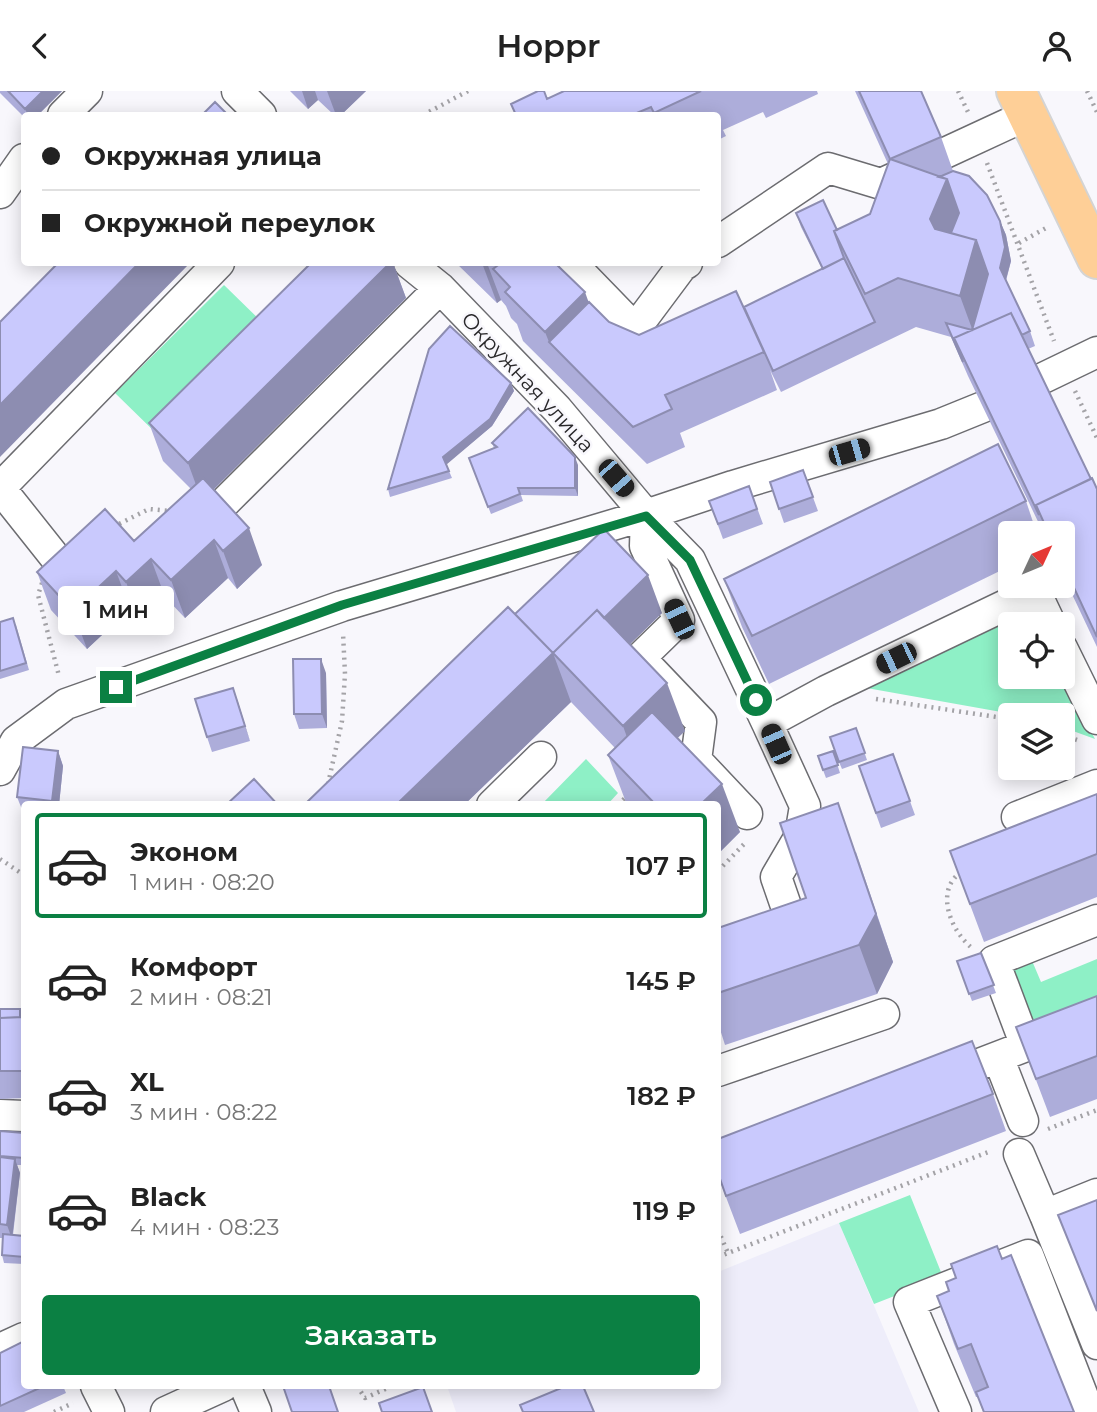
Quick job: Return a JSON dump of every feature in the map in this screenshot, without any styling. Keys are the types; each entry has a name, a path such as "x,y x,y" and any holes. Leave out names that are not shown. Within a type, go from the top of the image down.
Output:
{"main road":[{"path":"1021,103 1097,260"}],"street":[{"path":"66,112 88,91"},
{"path":"237,91 258,112"},
{"path":"945,153 980,137 1021,103"},
{"path":"0,193 21,163"},
{"path":"721,240 828,168 881,184 894,178"},
{"path":"112,527 66,571 0,488 216,266"},
{"name":"Окружная улица","path":"413,266 566,400 646,516 690,560 805,806 800,836 776,877 795,932 721,958"},
{"path":"574,266 635,329"},
{"path":"614,351 635,329 682,266"},
{"path":"225,502 440,288"},
{"path":"1052,374 1097,352"},
{"path":"0,770 16,741 66,705 342,605 646,516 733,486 941,424 983,407"},
{"path":"646,516 645,546 679,619 640,658 701,722 696,760 747,814"},
{"path":"767,723 826,691 1035,591 1045,612"},
{"path":"1075,674 1097,719"},
{"path":"496,801 541,757"},
{"path":"1017,817 1097,785"},
{"path":"1026,1046 994,961 1097,921"},
{"path":"721,1070 884,1014"},
{"path":"921,1086 1097,1019"},
{"path":"998,1057 1019,1139 1045,1215 1097,1343"},
{"path":"0,1115 21,1116"},
{"path":"1045,1215 1097,1194"},
{"path":"956,1412 909,1302 1028,1255 1089,1412"},
{"path":"0,1349 21,1339"},
{"path":"98,1389 109,1412"},
{"path":"166,1412 216,1389"},
{"path":"246,1389 256,1412"}],"path":[{"path":"429,112 468,91"},
{"path":"958,91 980,137 991,179 1019,243 1052,374 1097,438"},
{"path":"1087,91 1097,112"},
{"path":"112,527 149,509 174,511"},
{"path":"51,555 38,595 66,705"},
{"path":"326,793 342,721 345,674 342,605"},
{"path":"826,691 998,717"},
{"path":"622,801 636,787"},
{"path":"721,868 751,836 747,814"},
{"path":"0,859 21,873"},
{"path":"963,870 954,877 946,895 952,924 969,946 994,961"},
{"path":"721,1256 1097,1110"},
{"path":"721,1237 728,1253"},
{"path":"359,1389 365,1398 385,1389"}],"shaded area":[{"path":"839,1223 919,1412 456,1412 448,1389 721,1389 721,1271"}],"green space":[{"path":"224,285 267,327 159,436 115,393"},
{"path":"996,620 998,689 1069,689 1095,739 1075,732 1075,703 998,703 998,711 861,687"},
{"path":"586,759 618,793 611,801 545,801"},
{"path":"1030,956 1041,982 1097,959 1097,1011 1032,1035 1006,966"},
{"path":"910,1195 943,1277 874,1304 839,1223"}],"building":[{"path":"8,91 43,91 25,109"},
{"path":"538,91 544,91 547,99 564,91 701,91 656,112 651,107 639,112 515,112 511,104"},
{"path":"859,91 921,91 941,137 890,159"},
{"path":"215,102 225,112 205,112"},
{"path":"890,159 947,179 930,219 935,229 976,240 960,296 898,278 865,294 834,231 870,214"},
{"path":"953,171 969,176 987,195 1000,221 1005,247 1000,268 1030,331 1022,335 1011,313 954,338 963,362 946,323 972,330 988,274 976,240 951,233 959,213 947,179 939,177"},
{"path":"823,200 837,230 834,231 844,258 823,269 796,213"},
{"path":"844,258 875,322 773,371 744,307"},
{"path":"55,266 136,266 0,405 0,322"},
{"path":"308,266 387,266 188,463 149,423"},
{"path":"497,266 558,266 585,292 545,332 505,292 510,287 493,269"},
{"path":"736,291 764,352 665,395 672,409 633,427 549,342 589,302 609,322 639,335"},
{"path":"1011,313 1091,479 1036,505 1039,515 954,338"},
{"path":"450,326 511,383 490,419 443,457 449,471 388,489 429,349"},
{"path":"528,408 575,457 575,488 518,488 520,494 488,507 469,458 497,447 492,443"},
{"path":"998,444 1026,501 752,636 724,579"},
{"path":"803,470 813,497 779,509 770,482"},
{"path":"203,478 249,528 223,551 214,540 171,580 151,559 126,582 116,571 73,611 37,572 105,509 134,541"},
{"path":"1092,478 1097,489 1097,637 1075,590 1075,521 1043,521 1036,505"},
{"path":"749,486 757,509 718,524 709,501"},
{"path":"604,529 648,575 604,618 597,610 553,653 515,614"},
{"path":"508,607 553,653 400,801 308,801"},
{"path":"597,610 667,683 623,726 553,653"},
{"path":"13,618 26,663 0,671 0,622"},
{"path":"293,659 321,659 322,714 294,714"},
{"path":"233,688 245,726 207,737 195,699"},
{"path":"652,712 722,784 704,801 652,801 608,755"},
{"path":"856,728 865,753 839,762 830,737"},
{"path":"23,747 58,751 52,801 17,797"},
{"path":"833,751 838,765 823,770 818,756"},
{"path":"893,754 910,801 876,813 859,766"},
{"path":"254,779 274,801 230,801"},
{"path":"1097,794 1097,854 970,904 950,851"},
{"path":"838,803 876,914 859,945 721,992 721,927 806,898 780,823"},
{"path":"981,953 994,985 969,994 957,961"},
{"path":"1097,996 1097,1056 1036,1079 1016,1027"},
{"path":"0,1009 20,1009 20,1017 0,1018"},
{"path":"21,1017 21,1071 0,1071 0,1018"},
{"path":"972,1041 993,1094 726,1196 721,1182 721,1138"},
{"path":"0,1131 21,1133 21,1158 0,1156"},
{"path":"0,1157 15,1159 7,1225 0,1224"},
{"path":"1097,1200 1097,1311 1058,1215"},
{"path":"3,1234 21,1236 21,1257 2,1255"},
{"path":"997,1246 1002,1259 1011,1255 1074,1412 984,1412 976,1392 988,1387 971,1344 958,1349 937,1296 949,1291 946,1282 956,1278 951,1264"},
{"path":"21,1342 21,1389 37,1389 0,1406 0,1353"},
{"path":"284,1389 330,1389 338,1412 292,1412"},
{"path":"424,1389 432,1412 382,1412 379,1403"},
{"path":"559,1389 584,1389 594,1412 523,1412 520,1405"}],"route":[{"path":"116,687 342,605 646,516 690,560 756,700"}]}
